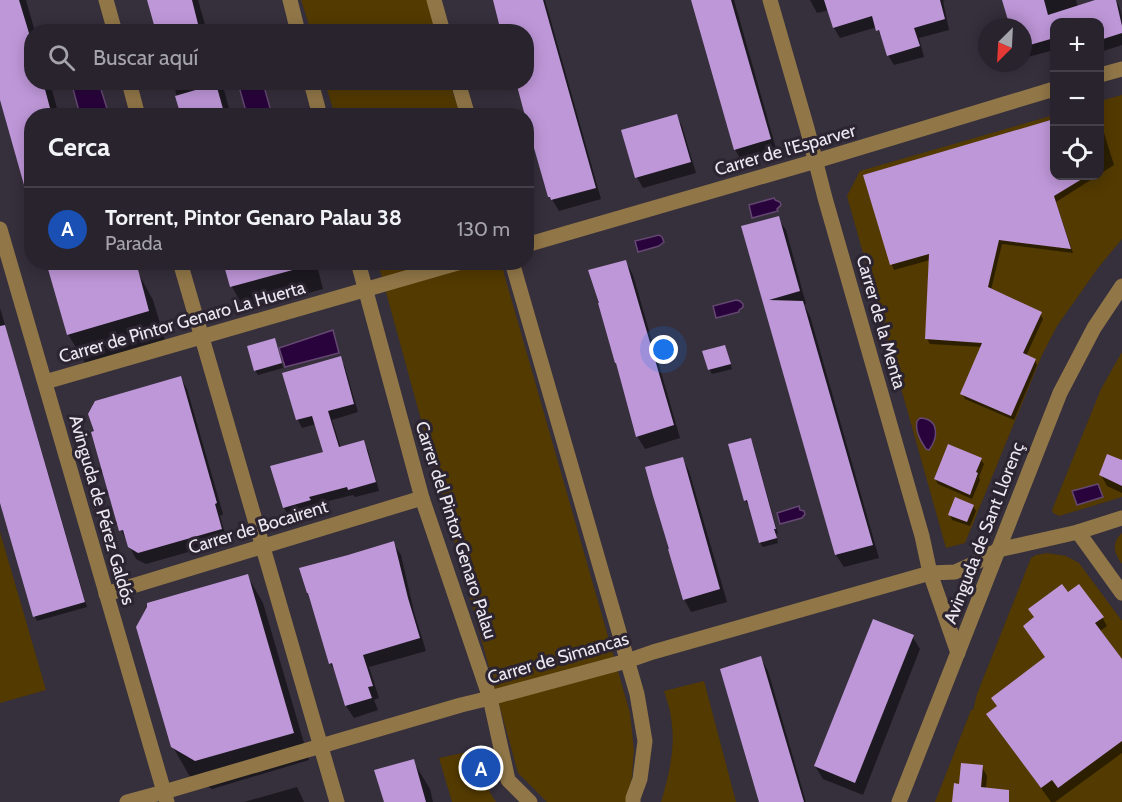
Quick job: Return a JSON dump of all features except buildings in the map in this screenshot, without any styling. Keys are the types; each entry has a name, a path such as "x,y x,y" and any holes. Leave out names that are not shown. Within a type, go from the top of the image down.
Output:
{"street":[{"path":"106,0 113,24"},
{"path":"290,0 296,24"},
{"path":"434,0 441,24"},
{"name":"Carrer de la Menta","path":"770,0 922,536 930,573 958,653"},
{"path":"1104,74 1122,69"},
{"path":"131,90 136,108"},
{"path":"313,90 318,108"},
{"path":"460,90 466,108"},
{"name":"Carrer de l'Esparver","path":"534,243 1050,90"},
{"name":"Avinguda de Pérez Galdós","path":"0,229 166,797"},
{"path":"182,270 337,802"},
{"name":"Carrer del Pintor Genaro Palau","path":"360,270 422,498 490,698 508,780 530,802"},
{"path":"365,289 433,270"},
{"path":"514,270 637,694 645,741 640,779 633,802"},
{"name":"Avinguda de Sant Llorenç","path":"899,802 1059,393 1094,328 1122,286"},
{"name":"Carrer de Pintor Genaro La Huerta","path":"45,382 365,289"},
{"name":"Carrer de Bocairent","path":"106,594 422,498"},
{"name":"Carrer de Simancas","path":"127,802 166,797 321,746 461,705 627,661 930,573 955,572 998,550 1078,532 1122,518"},
{"path":"1078,532 1122,593"}],"shaded area":[{"path":"301,0 427,0 434,24 309,24"},
{"path":"73,90 101,90 107,108 78,108"},
{"path":"240,90 265,90 270,108 245,108"},
{"path":"327,90 452,90 458,108 333,108"},
{"path":"1122,95 1122,239 1098,268 1057,326 1042,355 965,543 946,548 847,196 860,171 1050,116 1050,180 1104,180 1104,100"},
{"path":"774,198 781,205 778,211 752,218 749,205"},
{"path":"659,235 664,242 659,246 638,252 635,241"},
{"path":"380,270 503,270 630,713 634,750 628,802 547,802 518,773"},
{"path":"736,300 743,304 739,312 716,318 713,306"},
{"path":"333,330 339,353 285,367 279,348"},
{"path":"1122,352 1122,497 1059,516 1052,510 1101,389"},
{"path":"920,418 934,425 934,440 929,450 924,446 917,432 917,421"},
{"path":"1098,484 1103,497 1077,505 1072,491"},
{"path":"799,506 805,514 802,518 780,524 777,513"},
{"path":"0,532 46,690 0,703"},
{"path":"1122,533 1122,564 1117,556 1115,544"},
{"path":"1047,553 1066,556 1079,563 1122,621 1122,802 935,802 1031,558"},
{"path":"704,681 736,802 661,802 669,771 673,740 671,715 664,691"},
{"path":"472,751 496,802 452,802 439,758"}],"place":[{"name":"Torrent, Pintor Genaro Palau 38","path":"481,768"}]}
